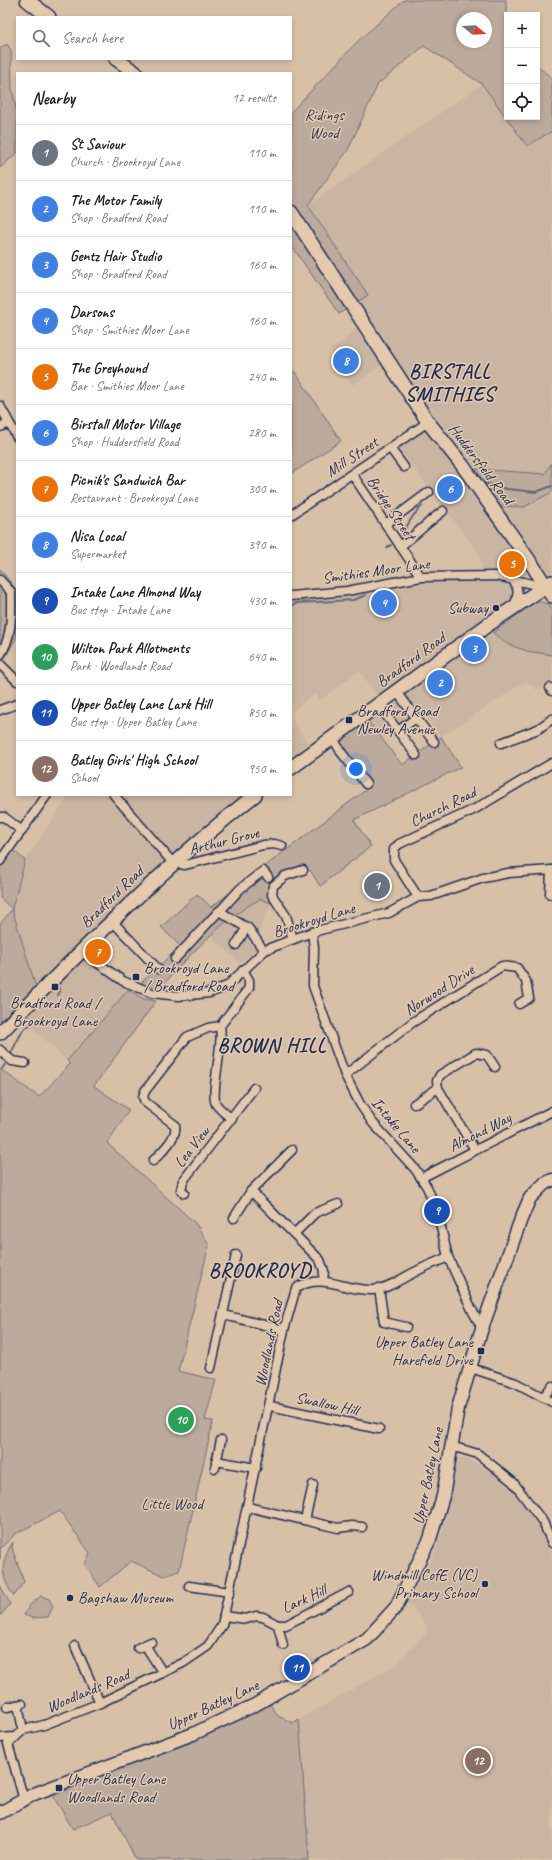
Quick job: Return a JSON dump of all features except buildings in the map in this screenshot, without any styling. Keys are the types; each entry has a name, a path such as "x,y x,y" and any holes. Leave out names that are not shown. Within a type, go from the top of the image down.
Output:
{"main road":[{"path":"28,0 48,16"},
{"path":"117,60 135,72"},
{"name":"Huddersfield Road","path":"292,214 428,422 463,466 550,588"},
{"name":"Bradford Road","path":"292,767 514,607 550,588"},
{"name":"Bradford Road","path":"0,1033 81,951 173,863 254,796"}],"street":[{"path":"0,406 16,435"},
{"name":"Mill Street","path":"292,514 428,422"},
{"path":"0,427 9,423"},
{"path":"390,448 404,467"},
{"name":"Bridge Street","path":"352,474 421,576"},
{"path":"386,524 430,492"},
{"path":"400,546 418,533 424,525 443,511"},
{"name":"Smithies Moor Lane","path":"292,596 347,591 421,576 497,576 550,588"},
{"path":"512,579 516,583 518,594 514,607"},
{"path":"0,580 11,592 11,623 6,645 0,655"},
{"path":"0,664 16,680"},
{"path":"396,692 434,742"},
{"path":"0,710 16,704"},
{"path":"380,704 416,755"},
{"path":"398,730 416,718"},
{"path":"501,743 538,728 552,719"},
{"path":"333,738 341,752 366,784"},
{"name":"Church Road","path":"418,897 394,860 394,849 400,844 475,808 552,763"},
{"path":"0,861 46,796"},
{"path":"115,796 173,863"},
{"path":"0,817 4,817 22,831"},
{"name":"Arthur Grove","path":"173,863 185,865 263,845 274,844 282,846"},
{"path":"293,939 286,916 272,895 273,886 285,876 303,870"},
{"path":"550,894 551,870"},
{"name":"Brookroyd Lane","path":"81,951 123,981 152,993 180,996 208,993 227,986 264,951 312,932 389,913 418,897 431,896 483,878 508,873 551,870"},
{"path":"175,959 240,889 263,871 268,877"},
{"path":"220,911 247,927 264,951"},
{"path":"112,921 158,969"},
{"path":"236,946 247,927"},
{"name":"Intake Lane","path":"312,932 314,948 313,986 345,1075 360,1104 372,1122 421,1178 427,1187 437,1211 448,1257 473,1312 482,1328"},
{"name":"Norwood Drive","path":"345,1075 413,1022 502,966 517,968 526,981 529,998 519,1004"},
{"path":"153,1161 171,1140 176,1129 175,1125 145,1102 143,1097 145,1091 187,1037 208,1028 220,1026 249,988 249,980 243,970"},
{"name":"Lea View","path":"220,1026 222,1041 214,1097 221,1110 232,1119"},
{"path":"0,1050 12,1061 25,1063"},
{"path":"475,1150 438,1088 437,1081 440,1075 476,1052 487,1055 495,1067"},
{"name":"Lea View","path":"184,1193 180,1190 183,1181 232,1119 254,1088"},
{"path":"414,1104 438,1088"},
{"name":"Almond Way","path":"421,1178 552,1111"},
{"path":"234,1218 252,1191 292,1150"},
{"name":"Upper Batley Lane","path":"0,1813 34,1794 193,1734 255,1705 367,1639 396,1607 430,1539 442,1496 458,1408 482,1328 527,1205 536,1192 552,1180"},
{"path":"252,1191 320,1260 324,1271 323,1281"},
{"path":"294,1234 315,1213 338,1204"},
{"path":"211,1368 224,1315 236,1255"},
{"name":"Woodlands Road","path":"15,1737 23,1730 44,1725 100,1703 183,1663 208,1646 222,1624 270,1406 284,1330 296,1288 306,1282 323,1281 348,1287 373,1290 392,1284 448,1257"},
{"path":"379,1288 384,1322 406,1327"},
{"path":"224,1315 284,1330"},
{"path":"471,1368 516,1383 544,1396 552,1402"},
{"path":"544,1396 552,1386"},
{"name":"Swallow Hill","path":"270,1406 379,1429"},
{"path":"221,1440 216,1464 256,1468"},
{"path":"451,1446 478,1454 513,1482 543,1522 552,1543"},
{"path":"305,1520 313,1485"},
{"path":"248,1507 338,1528 352,1526 362,1527"},
{"path":"189,1585 230,1592"},
{"name":"Lark Hill","path":"224,1616 246,1620 256,1616 263,1617 278,1625 286,1625 349,1592"},
{"path":"278,1625 283,1645"},
{"path":"145,1645 162,1674"},
{"path":"75,1646 100,1703"},
{"path":"7,1707 20,1704 23,1730"},
{"path":"15,1737 8,1744 24,1800"},
{"path":"0,1738 15,1737"}],"shaded area":[{"path":"482,84 504,114 504,120 508,120 527,146 552,131 552,462 545,474 476,468 419,396 358,302 368,295 308,205"},
{"path":"357,328 381,366 352,385 330,350"},
{"path":"426,429 533,575 527,592 379,697 359,671 319,701 315,694 292,711 292,600 369,592 444,580 483,579 480,555 398,447"},
{"path":"552,492 552,574 547,578 496,506 524,507"},
{"path":"493,633 507,644 527,651 552,655 552,681 537,690 526,681 441,737 422,711 383,739 368,721"},
{"path":"292,719 310,746 292,759"},
{"path":"68,796 247,796 36,987 12,909 25,860"},
{"path":"260,899 271,903 259,929 263,943 240,963 210,935 240,909"},
{"path":"82,958 128,990 67,1061 24,1020"},
{"path":"457,1458 467,1459 492,1472 508,1487 533,1515 544,1532 552,1556 552,1860 309,1860 299,1719 396,1665 427,1632 426,1625 412,1607 404,1602 413,1591 433,1557 445,1526"}],"green space":[{"name":"Ridings Wood","path":"404,0 506,0 506,12 504,12 504,114 482,84 424,46 378,84 348,150 308,205 368,295 339,314 292,246 292,111 358,41"},
{"path":"7,44 11,50 12,88 16,109 16,154 0,168 0,48"},
{"name":"Ridings Wood","path":"540,68 552,78 552,131 527,146 508,120 540,120"},
{"path":"292,371 295,372 341,441 292,473"},
{"path":"552,462 552,492 524,507 496,506 476,469 545,474"},
{"path":"0,569 16,590 16,638 4,660 0,660"},
{"path":"536,601 549,604 552,609 552,655 527,651 507,644 493,633"},
{"path":"368,721 402,765 441,737 461,767 354,820 371,846 320,886 310,870 290,877 277,888 271,903 260,899 231,918 205,940 158,990 140,984 180,946 161,927 197,894 211,907 367,789 334,745"},
{"path":"11,849 25,860 12,909 0,898 0,866"},
{"path":"12,909 36,987 0,1021 0,924"},
{"name":"Little Wood","path":"128,990 144,999 156,1001 94,1086 129,1110 107,1143 196,1224 209,1245 178,1371 216,1380 205,1420 213,1421 179,1571 164,1576 131,1561 100,1587 85,1564 90,1553 60,1511 15,1534 0,1549 0,1069 39,1097 70,1064 67,1061"},
{"path":"13,1542 12,1548 24,1582 14,1596 6,1583 3,1569 6,1556"},
{"path":"0,1585 10,1604 1,1615 0,1615"},
{"path":"41,1596 49,1599 53,1606 48,1617 33,1618 24,1615 29,1606"},
{"path":"270,1704 278,1716 293,1723 299,1719 309,1860 136,1860 112,1812 73,1829 53,1796"}],"waterway":[{"path":"484,483 507,489 536,492 552,486"},
{"path":"402,534 413,516 422,506"},
{"path":"387,547 391,545"},
{"path":"292,606 297,603 353,600 366,595"},
{"path":"58,987 60,991 58,995"},
{"path":"11,1053 23,1030 30,1025"},
{"path":"2,1069 6,1063"}],"place":[{"name":"Nisa Local","path":"346,361"},
{"name":"Birstall Motor Village","path":"450,489"},
{"name":"The Greyhound","path":"512,564"},
{"name":"Darsons","path":"384,603"},
{"name":"Subway","path":"496,608"},
{"name":"Gentz Hair Studio","path":"474,649"},
{"name":"The Motor Family","path":"440,683"},
{"name":"Bradford Road Newley Avenue","path":"349,720"},
{"name":"St Saviour","path":"377,886"},
{"name":"Picnik's Sandwich Bar","path":"98,952"},
{"name":"Brookroyd Lane / Bradford Road","path":"136,977"},
{"name":"Bradford Road / Brookroyd Lane","path":"55,987"},
{"name":"Intake Lane Almond Way","path":"437,1211"},
{"name":"Upper Batley Lane Harefield Drive","path":"481,1351"},
{"name":"Wilton Park Allotments","path":"181,1420"},
{"name":"Windmill CofE (VC) Primary School","path":"485,1584"},
{"name":"Bagshaw Museum","path":"70,1598"},
{"name":"Upper Batley Lane Lark Hill","path":"297,1668"},
{"name":"Batley Girls' High School","path":"478,1761"},
{"name":"Upper Batley Lane Woodlands Road","path":"59,1788"}],"district":[{"name":"BIRSTALL SMITHIES","path":"450,382"},
{"name":"BROWN HILL","path":"272,1045"},
{"name":"BROOKROYD","path":"260,1270"}]}
